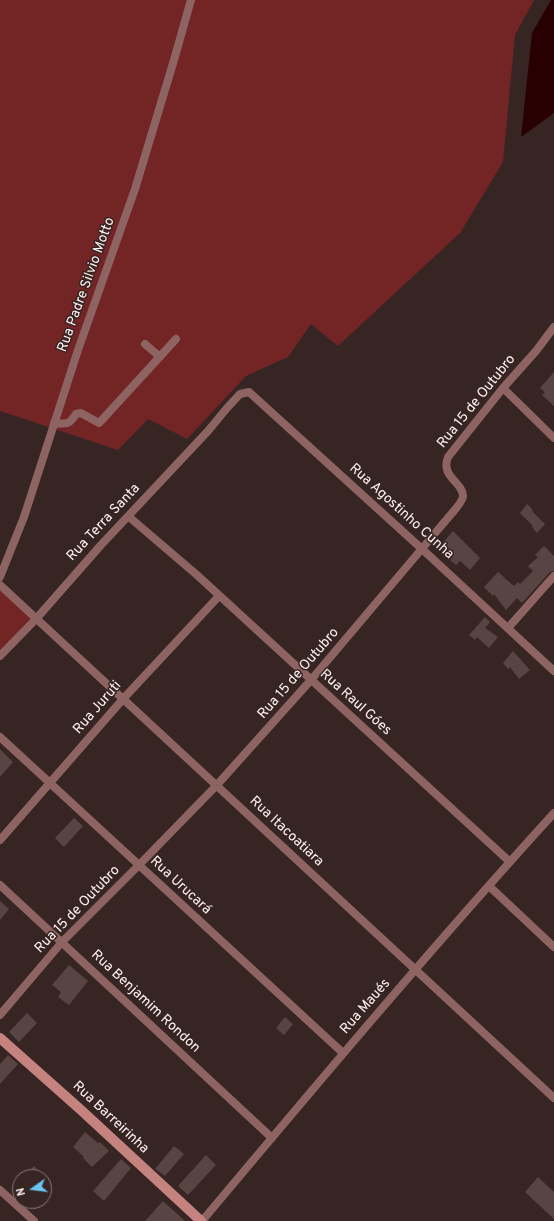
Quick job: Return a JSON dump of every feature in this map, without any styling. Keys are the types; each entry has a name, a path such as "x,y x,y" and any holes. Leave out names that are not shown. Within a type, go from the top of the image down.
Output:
{"street":[{"name":"Rua Padre Silvio Motto","path":"0,577 24,517 80,343 136,189 191,0"},
{"name":"Rua 15 de Outubro","path":"0,1016 62,942 216,786 312,680 461,501 463,496 462,492 448,472 446,462 448,457 503,388 536,351 554,327"},
{"path":"54,423 66,424 70,422 76,414 81,413 99,422 102,421 176,339"},
{"path":"145,344 160,357"},
{"path":"503,388 554,438"},
{"name":"Rua Agostinho Cunha","path":"227,408 240,394 246,392 251,393 554,671"},
{"name":"Rua Terra Santa","path":"0,656 36,618 101,544 208,431 227,408"},
{"name":"Rua Raul Góes","path":"128,516 312,680 510,862"},
{"path":"508,628 554,576"},
{"name":"Rua Itacoatiara","path":"0,585 554,1098"},
{"name":"Rua Juruti","path":"0,840 123,699 219,596"},
{"name":"Rua Urucará","path":"0,737 343,1054"},
{"name":"Rua Maués","path":"201,1221 343,1054 554,813"},
{"name":"Rua Benjamim Rondon","path":"0,885 272,1138"},
{"path":"489,886 554,947"},
{"name":"Rua Barreirinha","path":"0,1038 81,1110 201,1221"},
{"path":"0,1190 34,1221"}],"shaded area":[{"path":"0,0 534,0 515,35 503,162 460,233 338,346 311,324 288,357 246,376 187,439 148,419 118,450 0,411"},
{"path":"551,0 554,0 554,113 521,137 532,33"},
{"path":"0,587 35,619 0,656"}],"building":[{"path":"554,372 554,406 542,395 545,392 540,388"},
{"path":"527,504 545,524 537,533 532,527 533,526 520,513"},
{"path":"453,531 480,558 470,570 460,561 456,565 450,560 453,557 441,545"},
{"path":"544,546 554,556 554,571 550,572 522,603 517,598 506,610 494,594 493,596 484,587 498,572 514,586 518,582 520,584 533,571 528,566 538,557 535,555"},
{"path":"485,617 490,622 485,628 498,637 489,648 477,637 475,640 469,635"},
{"path":"513,651 530,670 519,679 510,667 508,669 503,663"},
{"path":"0,749 13,762 0,777"},
{"path":"74,818 83,826 64,847 55,838"},
{"path":"0,901 9,909 0,920"},
{"path":"69,965 88,981 69,1005 58,997 61,992 52,985"},
{"path":"27,1013 37,1023 19,1042 9,1032"},
{"path":"285,1017 293,1024 284,1035 276,1028"},
{"path":"8,1055 18,1064 0,1084 0,1064"},
{"path":"85,1132 98,1143 100,1142 109,1151 92,1167 73,1147"},
{"path":"174,1146 184,1154 165,1176 155,1169"},
{"path":"206,1155 216,1165 188,1195 178,1186"},
{"path":"121,1159 131,1168 104,1201 93,1191"},
{"path":"538,1177 554,1192 554,1219 525,1192"},
{"path":"163,1201 185,1221 145,1221"}]}
